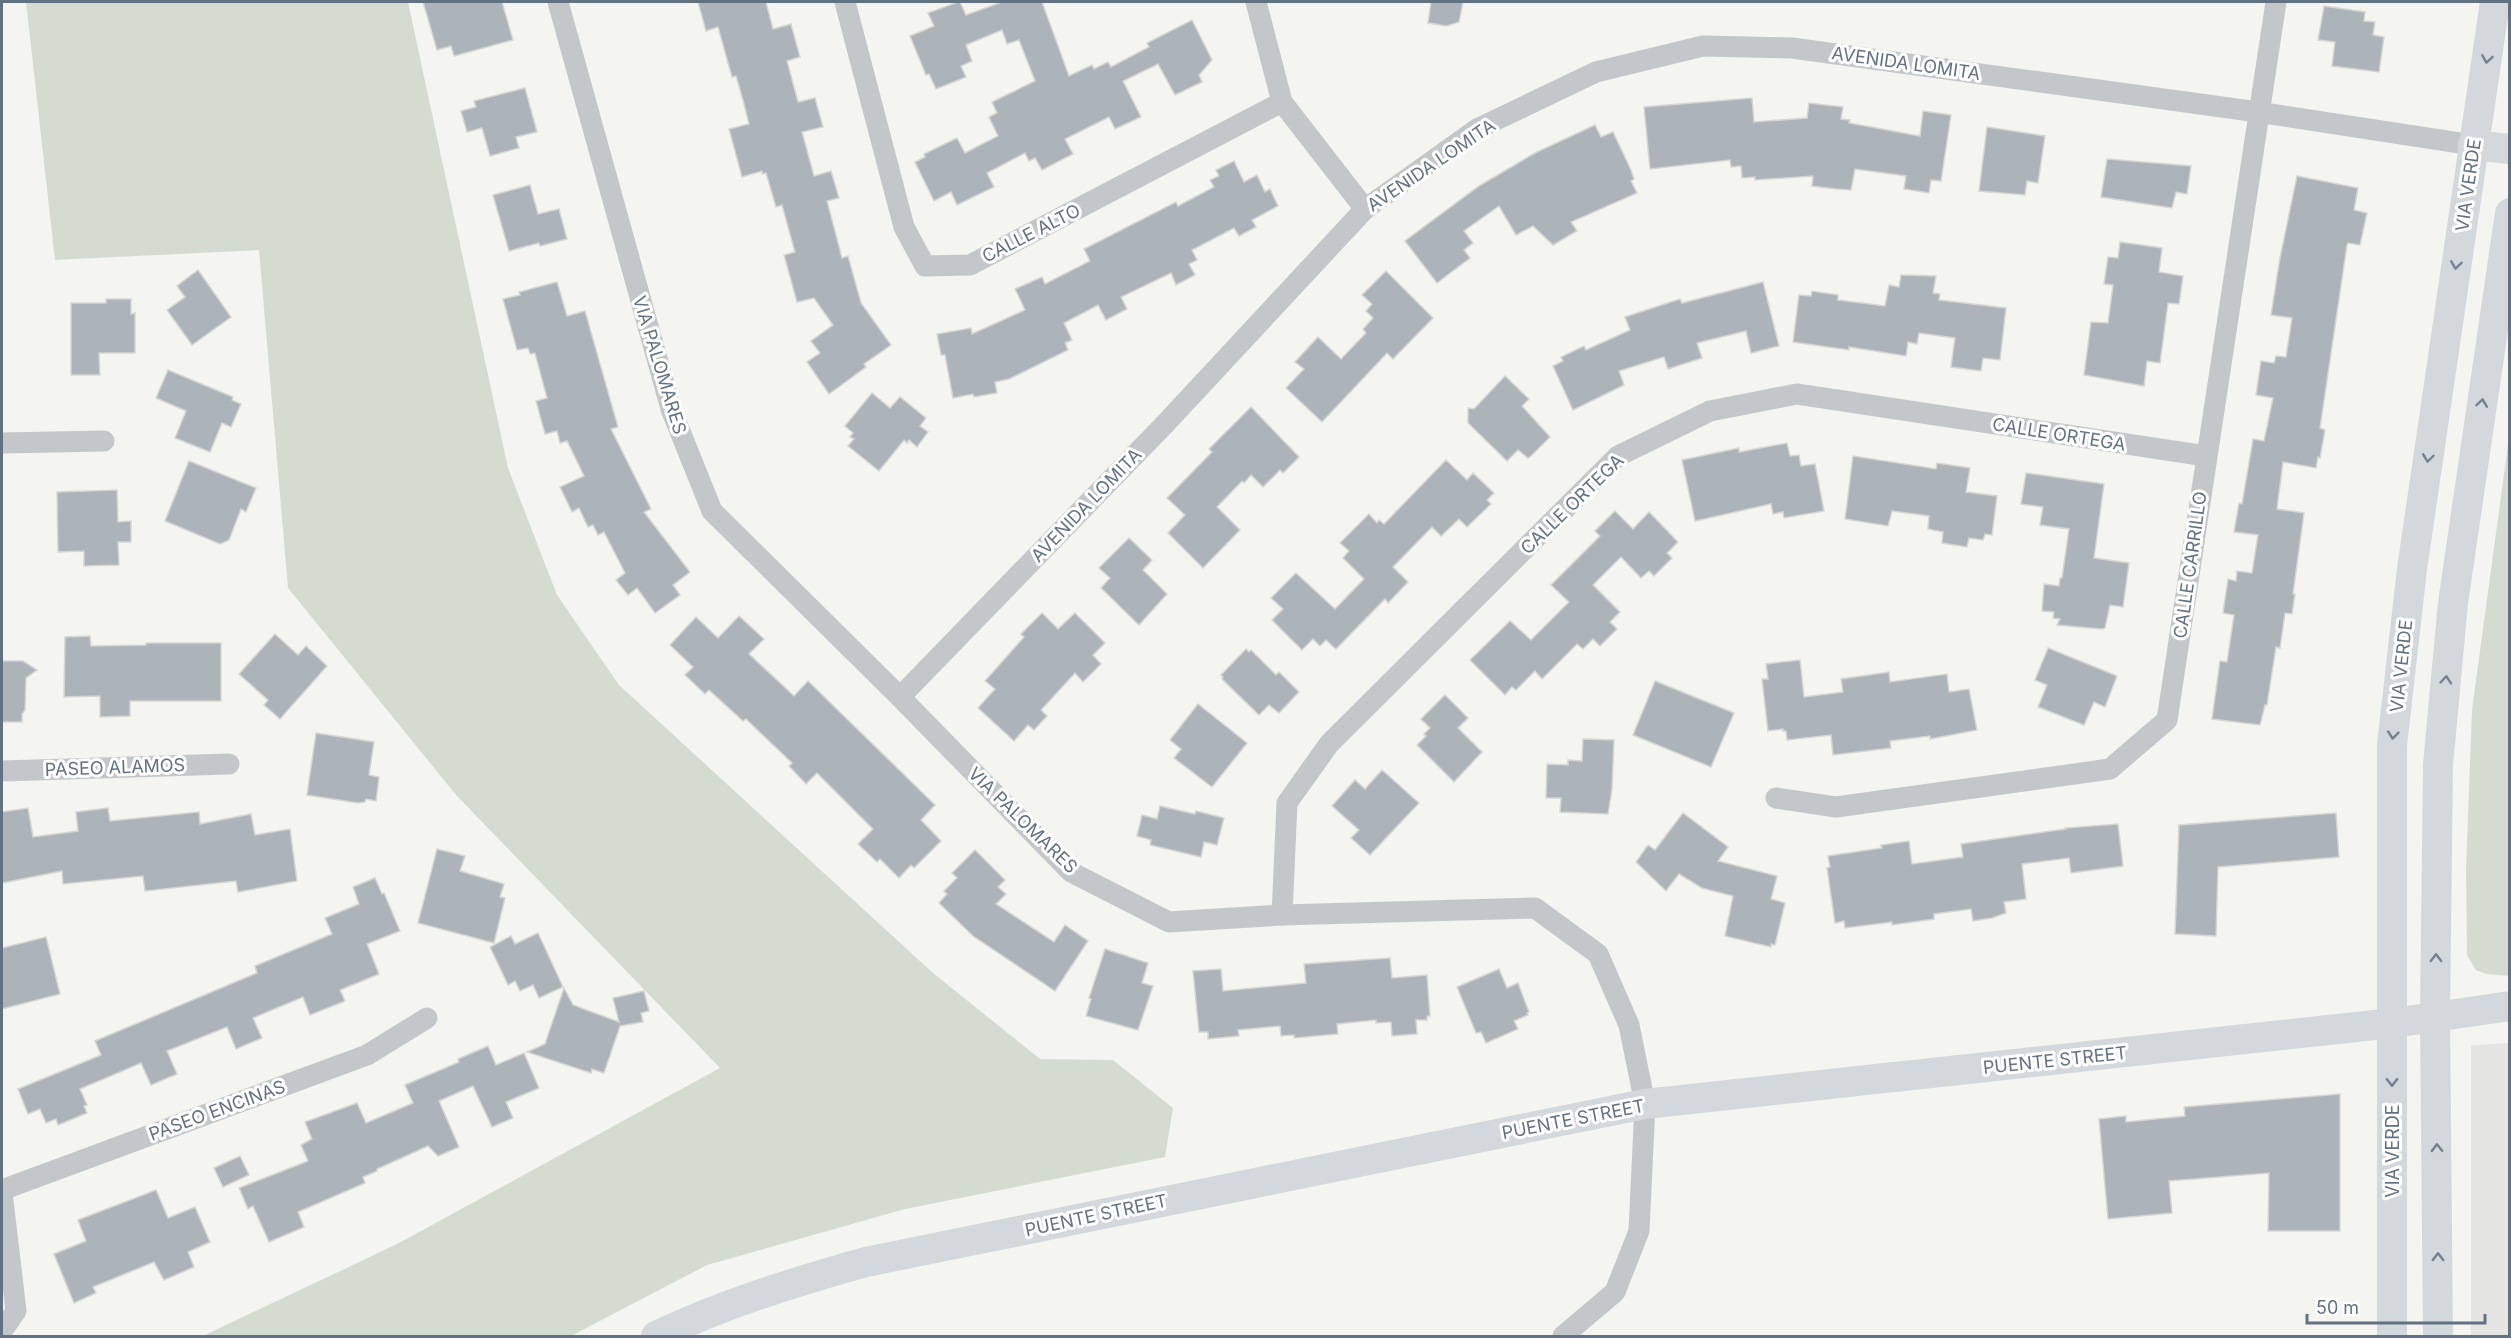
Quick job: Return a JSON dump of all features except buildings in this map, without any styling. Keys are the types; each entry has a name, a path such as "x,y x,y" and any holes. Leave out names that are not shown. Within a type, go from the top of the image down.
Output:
{"main road":[{"name":"VIA VERDE","path":"2392,1336 2390,867 2392,744 2412,569 2495,2"},
{"path":"2473,145 2510,149"},
{"path":"2438,1336 2435,1017 2438,765 2453,603 2510,213"},
{"name":"PUENTE STREET","path":"656,1336 699,1316 785,1285 866,1262 1645,1104 2392,1023 2510,1006"}],"street":[{"name":"VIA PALOMARES","path":"558,2 670,409 712,511 900,697 1071,872 1169,922 1282,915 1534,908 1598,954 1629,1025 1645,1104 1640,1231 1615,1292 1563,1336"},
{"name":"CALLE ALTO","path":"846,2 904,227 925,266 970,265 1282,102"},
{"path":"1256,2 1282,102 1365,209"},
{"name":"CALLE CARRILLO","path":"1776,798 1836,807 2110,769 2167,720 2258,112 2277,2"},
{"name":"AVENIDA LOMITA","path":"900,697 1165,424 1365,209 1477,129 1596,72 1703,46 1792,48 2258,112 2473,145"},
{"name":"CALLE ORTEGA","path":"1282,915 1287,803 1329,744 1618,456 1710,411 1797,394 2206,456"},
{"path":"2,442 104,441"},
{"name":"PASEO ALAMOS","path":"2,771 229,764"},
{"name":"PASEO ENCINAS","path":"2,1191 367,1055 427,1018"},
{"path":"2,1191 16,1311 2,1331"}],"shaded area":[{"path":"26,2 408,2 508,468 557,595 619,685 933,973 1040,1059 1113,1060 1173,1108 1165,1157 905,1209 707,1265 571,1336 203,1336 397,1244 720,1068 456,795 288,588 259,250 55,260"},
{"path":"2509,437 2510,976 2486,974 2476,970 2467,955 2466,869 2472,710"},
{"path":"2509,1043 2509,1336 2471,1336 2471,1045"}]}
